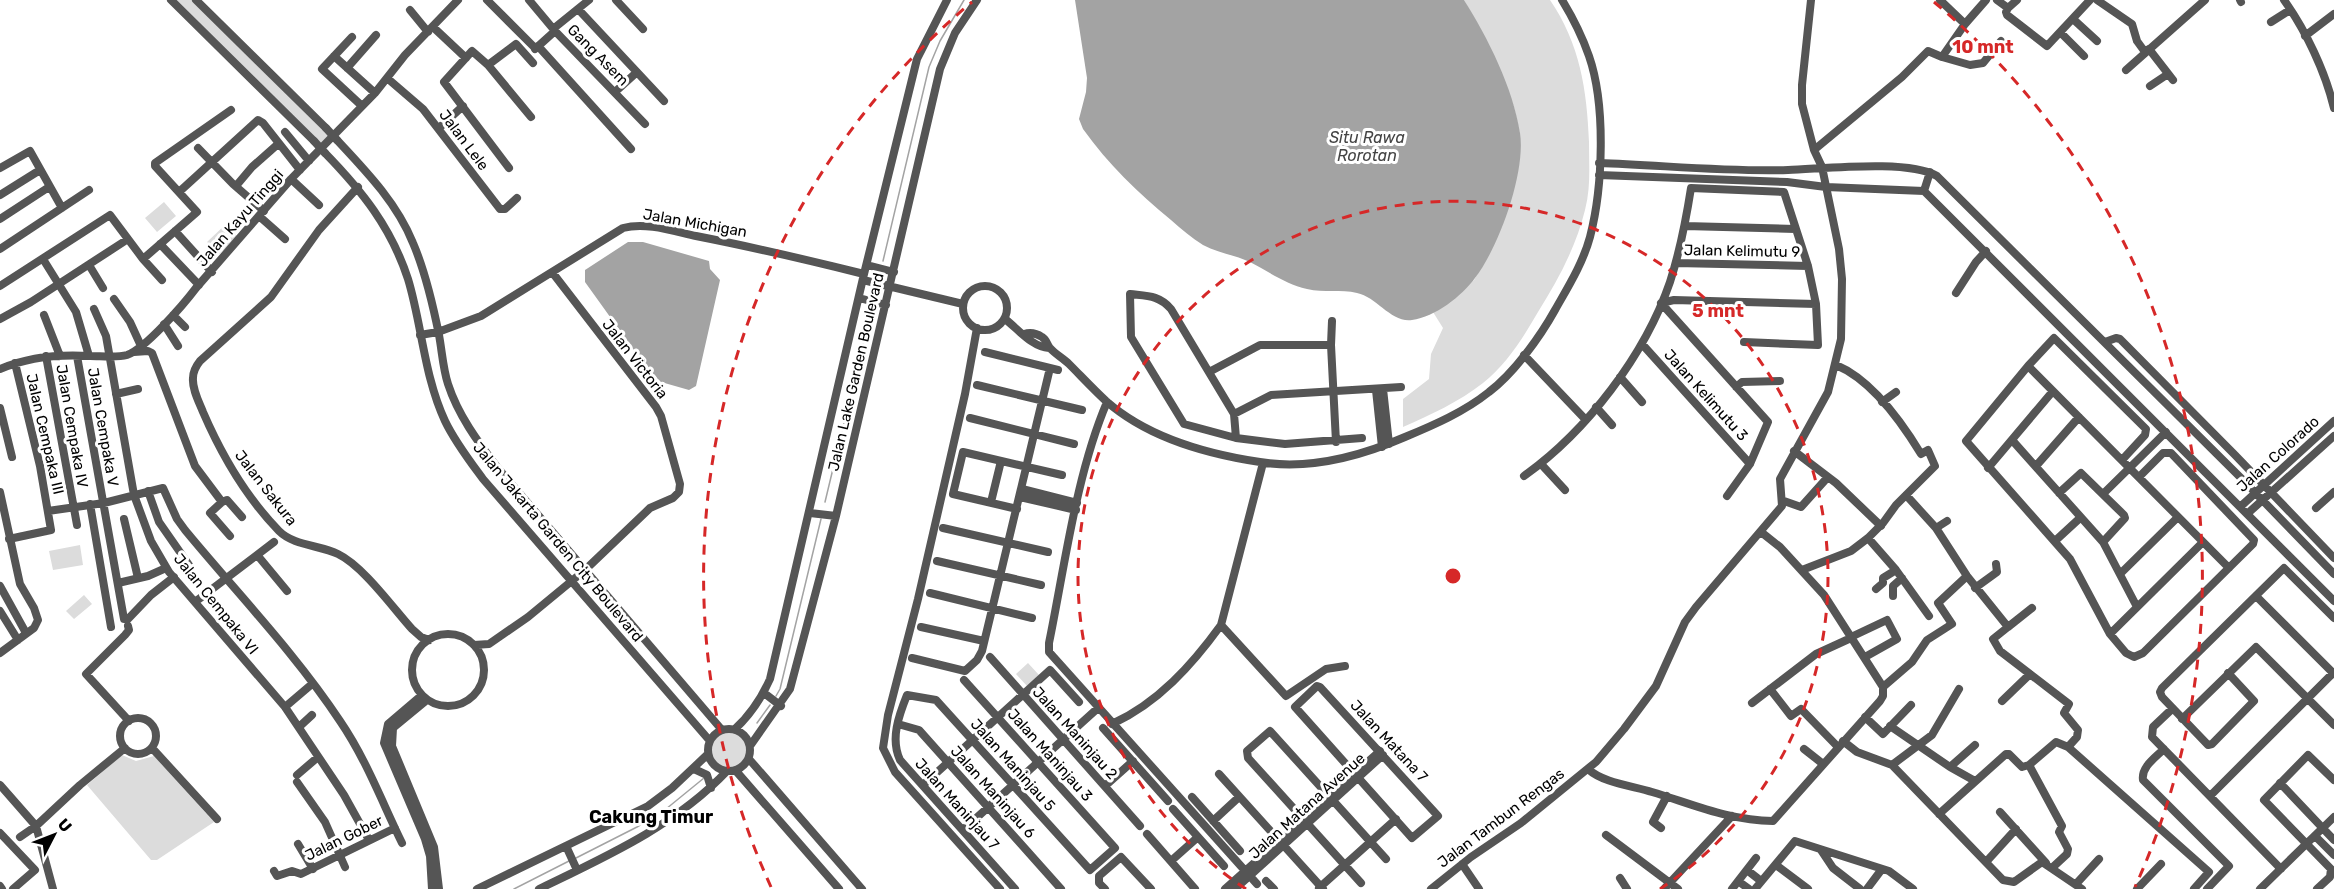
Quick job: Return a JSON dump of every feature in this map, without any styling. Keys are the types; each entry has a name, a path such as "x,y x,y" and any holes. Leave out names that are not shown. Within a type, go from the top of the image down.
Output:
{"street":[{"name":"Jalan Jakarta Garden City Boulevard","path":"171,0 314,141 358,187 377,212 396,248 408,279 434,389 445,421 464,453 483,479 710,741"},
{"name":"Jalan Jakarta Garden City Boulevard","path":"196,0 326,128 368,173 392,203 413,242 438,332 447,384 477,441 722,730"},
{"name":"Jalan Kayu Tinggi","path":"0,369 15,363 46,357 126,356 141,346 173,315 291,179 375,93 458,0"},
{"path":"487,0 537,47 631,149"},
{"path":"527,55 554,30 529,0"},
{"path":"616,0 644,29"},
{"name":"Jalan Lake Garden Boulevard","path":"735,729 744,721 764,693 770,679 917,59 947,0"},
{"name":"Jalan Lake Garden Boulevard","path":"750,746 781,706 790,689 836,516 940,69 955,33 977,0"},
{"path":"1005,320 1024,333 1030,341 1040,347 1049,348 1066,361 1107,402 1133,421 1163,436 1211,453 1263,463 1298,464 1331,460 1385,446 1445,420 1490,392 1524,355 1544,330 1574,276 1590,239 1599,175 1598,94 1590,58 1562,0"},
{"path":"1940,0 1965,24"},
{"path":"1942,57 1965,24 1986,0"},
{"path":"1997,0 2008,8"},
{"path":"2017,0 2006,13 2045,46 2048,46 2090,0"},
{"path":"2097,0 2133,24 2137,41 2170,77 2150,86"},
{"name":"Gang Asem","path":"587,1 554,30 645,124"},
{"path":"1813,1 1802,85 1802,104 1819,147 1839,249 1842,279 1841,339 1838,366 1822,405 1780,479 1784,501 1801,507 1827,478"},
{"path":"2126,70 2201,1"},
{"path":"2271,22 2289,3 2332,90 2334,108"},
{"name":"Gang Asem","path":"578,9 664,101"},
{"path":"410,10 466,58"},
{"path":"2305,36 2334,14"},
{"path":"2073,19 2097,41"},
{"path":"2060,32 2084,56"},
{"path":"347,68 376,35"},
{"path":"352,37 322,67 322,70 362,106"},
{"path":"1819,147 1902,77 1926,53 1930,51 1942,57 1970,64 1983,63 2001,41"},
{"path":"488,65 516,44 533,63"},
{"path":"509,168 444,82 473,51 488,65 531,117"},
{"path":"334,56 375,93"},
{"path":"615,92 637,72"},
{"name":"Jalan Lele","path":"387,78 417,104 439,128 500,209 505,209 517,198"},
{"path":"439,128 463,106"},
{"path":"143,259 197,212 155,165 156,162 231,110"},
{"path":"179,192 258,120 263,123 300,170"},
{"path":"285,132 309,161"},
{"path":"236,186 252,167 278,144"},
{"path":"198,148 285,239"},
{"path":"0,168 30,151 62,208"},
{"path":"1599,163 1786,170 1822,167 1908,168 1930,172 1937,176 2105,342 2334,574"},
{"path":"0,195 40,170"},
{"path":"1786,170 1787,182"},
{"path":"1923,190 1930,172"},
{"path":"1599,175 1923,190 2166,432 2243,505 2334,601"},
{"path":"291,179 320,205"},
{"path":"0,219 49,187"},
{"name":"Jalan Sakura","path":"358,187 319,230 271,297 200,361 194,372 193,384 214,438 230,468 280,533 295,541 323,547 345,558 360,571 412,629 421,637 429,640"},
{"path":"1524,476 1570,438 1620,377 1642,344 1669,285 1676,263 1691,188 1784,192 1808,266 1816,304 1818,345 1744,342"},
{"path":"0,249 89,190"},
{"path":"0,286 109,216 112,216 143,259 162,280"},
{"name":"Jalan Michigan","path":"420,334 438,332 481,316 623,228 630,226 649,226 730,242 865,273"},
{"path":"1684,226 1795,229"},
{"path":"175,231 212,272"},
{"path":"0,320 128,239"},
{"path":"160,244 199,285"},
{"path":"1956,293 1971,268 1986,251"},
{"path":"43,259 76,312 89,356"},
{"name":"Jalan Kelimutu 9","path":"1676,263 1808,266"},
{"path":"89,265 103,288"},
{"name":"Jalan Victoria","path":"552,272 656,407 661,416 680,484 680,492 650,508 585,570"},
{"path":"865,273 894,272"},
{"path":"865,273 890,288 963,304"},
{"path":"977,286 993,286 1000,290 1008,308 1005,320 989,330 977,328 966,318 963,304 971,290 977,286"},
{"path":"1236,438 1234,414 1164,300 1154,296 1130,294 1131,337 1184,424 1236,438 1285,444 1336,442 1362,438"},
{"path":"859,298 886,305"},
{"path":"114,299 130,322 141,346"},
{"path":"1727,496 1750,464 1768,422 1661,303 1674,300 1816,304"},
{"name":"Jalan Cempaka VI","path":"94,309 106,336 134,495 147,531 166,568 285,707 350,805 369,840"},
{"path":"44,315 60,356"},
{"path":"173,315 185,327"},
{"path":"1332,321 1330,345 1336,442"},
{"path":"164,324 178,346"},
{"path":"977,328 965,394 918,599 888,715 883,747 895,772 1000,889"},
{"path":"2122,460 2145,435 2146,429 2057,339 2051,339 1966,441 2055,541 2079,574 2110,634 2126,653 2134,657 2143,654 2253,544 2253,537 2171,453 2163,453 2139,477"},
{"path":"2105,342 2120,339 2334,558"},
{"name":"Jalan Kelimutu 3","path":"1642,344 1750,464"},
{"path":"1209,372 1260,345 1330,345"},
{"path":"132,352 152,353 195,466 222,502"},
{"path":"912,658 964,676 977,660 993,608 1042,400 1054,369 985,352"},
{"path":"1524,355 1585,419"},
{"name":"Jalan Cempaka V","path":"76,356 127,622"},
{"name":"Jalan Cempaka IV","path":"46,357 73,506 104,503"},
{"name":"Jalan Cempaka III","path":"9,539 51,530 40,466 15,363"},
{"path":"1802,570 1851,551 1868,538 1935,465 1928,450 1920,454 1882,402 1852,373 1838,366"},
{"path":"2028,366 2229,568"},
{"path":"1620,377 1642,402"},
{"path":"1736,387 1742,382 1780,381"},
{"path":"977,385 1082,410"},
{"path":"1234,414 1271,395 1401,387"},
{"path":"116,394 138,389"},
{"path":"1380,390 1385,446"},
{"path":"1988,468 2053,391"},
{"path":"1882,402 1896,392"},
{"path":"1107,402 1094,436 1077,507 1049,652 1257,884"},
{"path":"2176,413 2184,403"},
{"path":"1596,407 1612,425"},
{"path":"0,408 12,457"},
{"path":"2036,466 2079,417"},
{"path":"970,418 1074,444"},
{"name":"Jalan Colorado","path":"2243,505 2334,421"},
{"path":"2104,493 2166,432"},
{"name":"Jalan Colorado","path":"2250,512 2334,436"},
{"path":"2012,440 2103,542 2137,608"},
{"path":"1794,451 1836,483 1881,526"},
{"path":"1017,508 953,494 963,452 1062,475"},
{"path":"991,502 1001,460"},
{"path":"1112,724 1140,709 1165,689 1199,654 1221,625 1263,463"},
{"path":"1541,464 1565,490"},
{"path":"2059,493 2081,473 2125,516 2103,542"},
{"name":"Jalan Cempaka VI","path":"148,491 163,489 181,525 341,722 360,754 402,843"},
{"path":"148,491 159,522 189,565"},
{"name":"Jalan Cempaka V","path":"104,503 148,491"},
{"path":"0,492 20,584 38,620 34,628 0,652"},
{"path":"1021,493 1077,507"},
{"path":"1906,495 1936,528 1975,588 2008,627"},
{"path":"2316,508 2333,495"},
{"path":"230,536 210,513 227,500 242,517"},
{"name":"Jalan Tambun Rengas","path":"1431,889 1465,868 1590,771 1656,686 1682,630 1696,607 1766,535 1784,501"},
{"path":"90,504 111,627"},
{"path":"73,506 77,525"},
{"name":"Jalan Cempaka III","path":"48,510 73,506"},
{"path":"810,513 836,516"},
{"path":"2120,574 2178,517"},
{"path":"2055,541 2080,518"},
{"path":"124,519 138,578"},
{"path":"1936,528 1947,521"},
{"path":"943,528 1048,552"},
{"path":"1766,535 1802,570 1837,613 1884,687"},
{"path":"1868,538 1896,570 1929,616"},
{"path":"2110,634 2203,542"},
{"path":"195,602 274,543"},
{"path":"258,556 287,591"},
{"path":"937,561 1041,585"},
{"path":"1975,588 1997,572 1996,564"},
{"path":"118,583 166,568"},
{"path":"2228,673 2252,698 2253,704 2210,745 2172,709 2160,694 2161,690 2285,568 2334,618"},
{"path":"474,645 489,644 535,612 585,570"},
{"path":"1876,589 1883,583 1883,578 1896,570"},
{"path":"1590,771 1702,809 1732,816 1773,821 1881,699 1884,687 1905,669 1927,640 1952,624 1938,604 1967,576"},
{"path":"129,721 86,674 125,635 129,630 127,622 150,595 174,577"},
{"path":"1893,596 1893,586 1902,578"},
{"path":"20,584 0,586 26,633"},
{"path":"930,593 1032,618"},
{"path":"2210,796 2333,674 2256,596"},
{"path":"2032,608 1995,637 1994,641 2011,661 2069,705 2064,713 2079,733 2068,747"},
{"path":"0,612 18,640"},
{"path":"1752,704 1816,654 1887,620 1897,639 1865,657"},
{"path":"1221,625 1286,696 1326,669 1345,666"},
{"path":"921,627 984,641"},
{"name":"Jalan Sakura","path":"412,629 421,647"},
{"path":"454,634 474,645 483,659 485,670 483,682 478,692 470,700 449,707 437,705 424,698 414,682 412,670 414,659 421,647 429,640 442,635 454,634"},
{"path":"483,659 496,639"},
{"path":"2182,719 2256,647 2334,724"},
{"name":"Jalan Maninjau 2","path":"990,657 1140,826"},
{"path":"923,786 1050,670 1078,702"},
{"path":"2002,701 2030,674"},
{"name":"Jalan Maninjau 3","path":"964,676 1115,848 1090,870"},
{"path":"285,707 312,684"},
{"name":"Jalan Matana 7","path":"1356,776 1295,707 1319,686 1438,816 1412,838 1396,819"},
{"path":"1892,765 1932,735 1959,688"},
{"path":"1770,689 1791,716 1801,709 1841,744 1892,765 2004,880 2010,882 2023,878 2040,862 2050,866"},
{"path":"764,693 781,706"},
{"name":"Jalan Maninjau 7","path":"907,695 894,746 897,753 923,786 1015,889"},
{"name":"Jalan Maninjau 5","path":"907,695 936,700 1090,870"},
{"path":"424,698 388,724 384,743 425,839 430,856 432,889"},
{"path":"424,698 393,728 392,746 434,847 439,889"},
{"path":"1865,717 1881,734 1911,705"},
{"path":"961,828 1097,706"},
{"path":"2172,709 2151,732 2152,737 2281,869"},
{"path":"299,727 312,715"},
{"path":"140,718 147,720 153,726 156,737 152,748 137,753 125,748 121,734 123,726 129,721 140,718"},
{"path":"702,731 711,730 714,727 713,720"},
{"name":"Jalan Maninjau 6","path":"898,724 919,730 1061,889"},
{"path":"1890,726 1950,767 1975,781"},
{"path":"1103,728 1168,801"},
{"path":"477,889 567,849 648,806 694,770 708,754 710,741 722,730 735,729 744,735 750,746 749,759 743,766 731,771 658,828 538,889"},
{"path":"1361,882 1246,755 1247,751 1270,731 1386,859"},
{"path":"1939,814 2008,753 2022,767 2029,765 2056,742 2068,747 2209,872 2194,889"},
{"path":"1950,767 1975,745"},
{"path":"20,837 36,826 125,748"},
{"path":"152,748 217,819"},
{"path":"1804,749 1822,764"},
{"path":"2164,749 2145,768 2142,774 2143,780 2229,867 2207,889"},
{"name":"Jalan Matana Avenue","path":"1247,874 1382,753"},
{"path":"708,754 715,766 731,771 839,889"},
{"path":"2317,889 2330,877 2332,871 2264,801 2308,755 2334,780"},
{"path":"318,757 297,778 325,822 345,867"},
{"path":"749,759 862,889"},
{"path":"1105,786 1132,761"},
{"path":"2029,765 2062,826 2059,832 2068,849 2067,854 2050,866"},
{"path":"694,770 707,776 711,788"},
{"path":"1219,774 1320,888 1396,819 1356,776"},
{"path":"2280,783 2334,840"},
{"path":"0,785 36,826 53,889"},
{"path":"1661,828 1653,822 1667,796"},
{"path":"1213,821 1239,797"},
{"path":"1192,798 1240,851"},
{"path":"1173,809 1224,866"},
{"path":"2000,812 2050,866 2077,887 2099,859"},
{"path":"1667,886 1732,816"},
{"path":"2260,889 2334,817"},
{"name":"Jalan Gober","path":"274,871 277,876 292,871 301,873 395,828"},
{"path":"1986,862 2016,829"},
{"path":"0,833 35,870 13,889"},
{"path":"1147,834 1195,889"},
{"path":"1606,835 1667,886 1677,889"},
{"path":"2314,836 2334,855"},
{"path":"1171,861 1198,837"},
{"path":"1755,889 1795,841 1889,871 1913,889"},
{"path":"298,844 313,868"},
{"path":"567,849 576,868"},
{"path":"1821,850 1833,868 1860,889"},
{"path":"1105,889 1098,879 1121,857 1151,889"},
{"path":"1731,889 1756,858"},
{"path":"2137,889 2161,864"},
{"path":"1776,865 1808,889"},
{"path":"1465,868 1479,889"},
{"path":"1867,889 1882,869"},
{"path":"1747,870 1761,881"},
{"path":"1225,889 1247,874"},
{"path":"1235,889 1247,874"},
{"path":"1620,878 1627,889"},
{"path":"1266,880 1274,889"},
{"path":"1738,880 1749,889"}],"shaded area":[{"path":"171,0 196,0 332,134 320,147"},
{"path":"1464,0 1550,0 1568,33 1584,86 1589,142 1588,193 1577,237 1566,263 1526,332 1507,359 1483,383 1464,396 1403,427 1403,399 1429,379 1431,354 1443,328 1433,312 1448,303 1474,280 1492,249 1520,134 1514,107 1489,45"},
{"path":"164,202 176,216 157,232 145,218"},
{"path":"226,224 238,237 219,254 207,242"},
{"path":"80,545 83,565 53,570 49,551"},
{"path":"84,595 92,604 74,619 66,611"},
{"path":"1028,663 1039,675 1027,686 1016,674"},
{"path":"729,729 737,730 744,735 749,742 749,758 744,765 737,770 729,771 721,770 714,765 709,758 708,750 709,742 714,735 721,730"},
{"path":"122,755 136,761 154,756 214,822 157,860 151,860 87,785"}],"water":[{"name":"Situ Rawa Rorotan","path":"1075,0 1464,0 1482,30 1506,81 1517,116 1521,149 1515,188 1509,208 1493,248 1475,278 1463,292 1439,310 1421,318 1404,320 1397,318 1364,295 1299,287 1250,262 1203,245 1135,189 1083,129 1079,119 1087,78"},
{"path":"628,242 643,242 709,261 710,269 720,280 696,386 689,390 661,382 646,367 585,282 585,270"}],"waterway":[{"path":"883,261 929,67 940,41 964,0"},
{"path":"825,502 872,306"},
{"path":"776,696 780,689 821,519"},
{"path":"757,723 770,705"},
{"path":"576,858 637,827 666,809 704,778"},
{"path":"514,889 569,861"}],"district":[{"name":"Cakung Timur","path":"651,817"}]}
